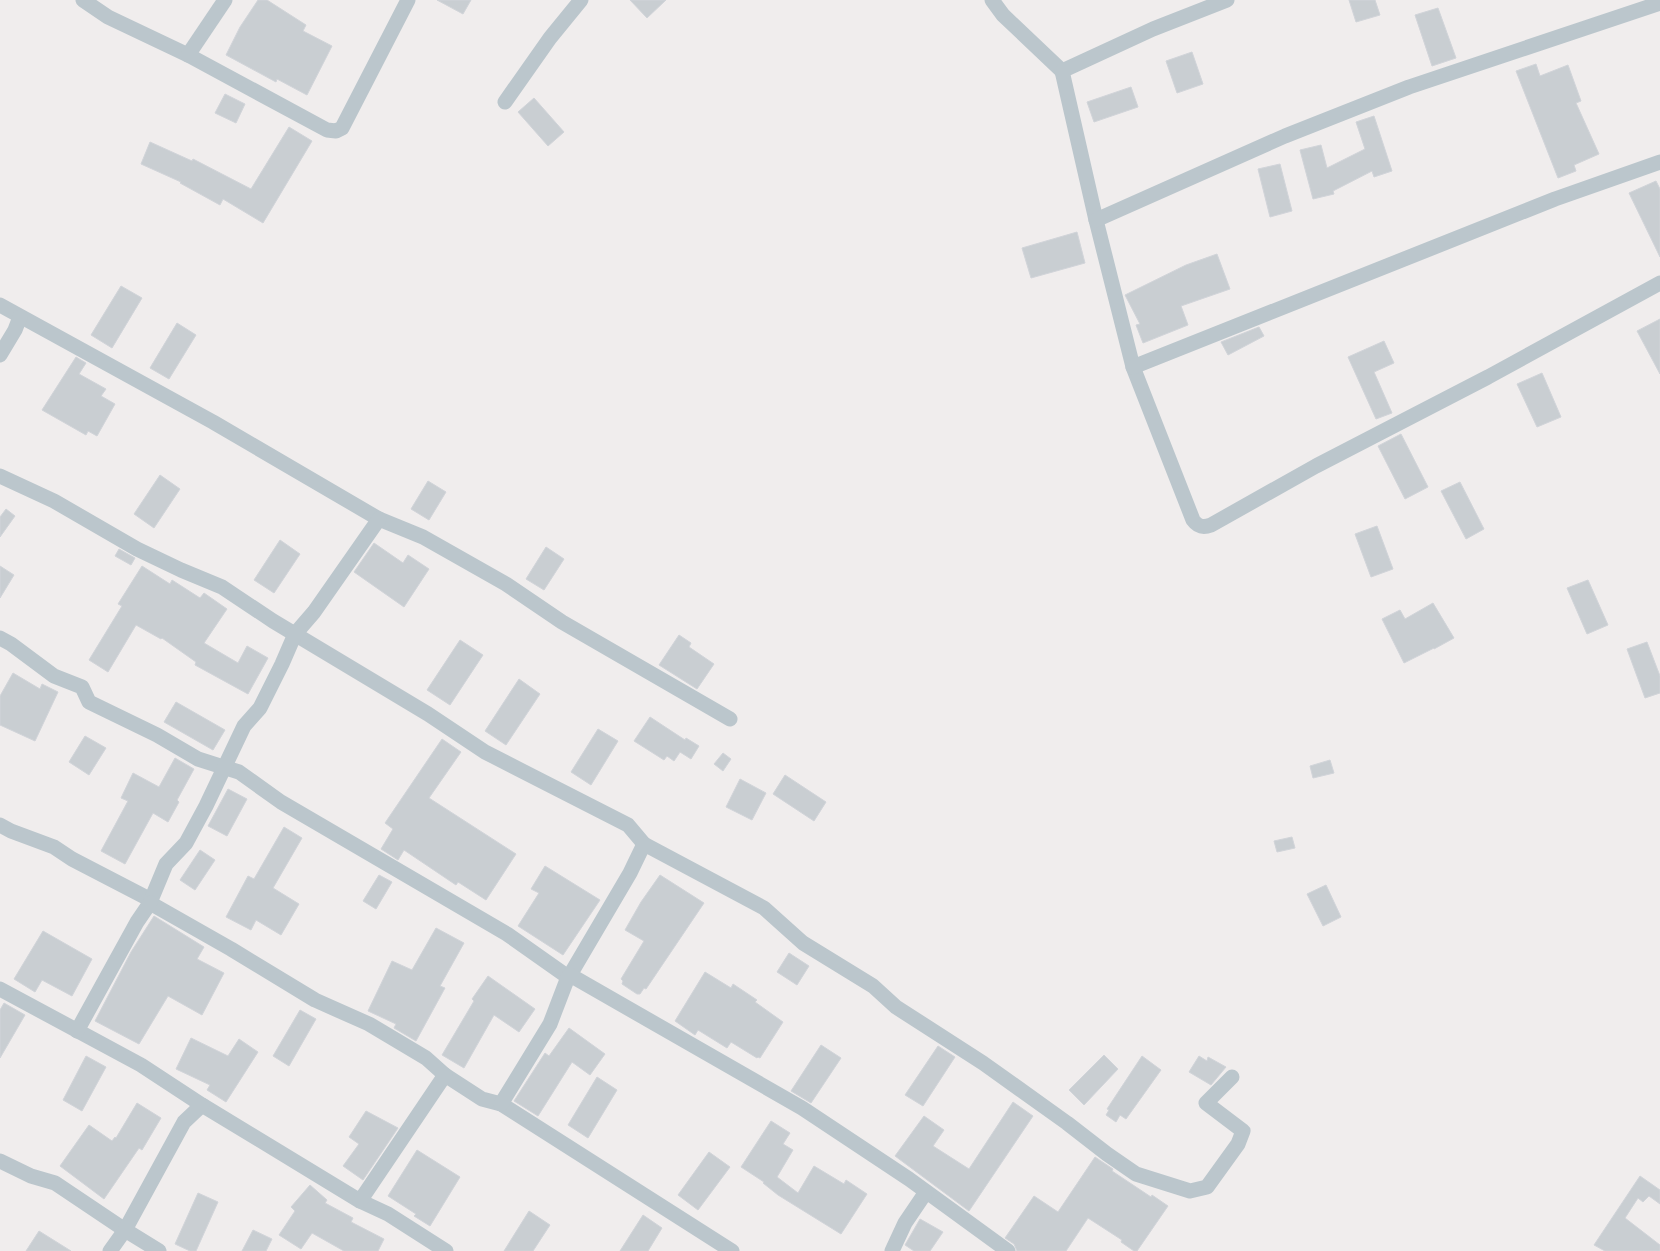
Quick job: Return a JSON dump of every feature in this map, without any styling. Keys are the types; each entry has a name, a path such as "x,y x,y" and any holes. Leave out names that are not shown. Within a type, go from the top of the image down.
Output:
{"street":[{"path":"83,0 108,17 188,55 327,130 336,131 342,128 408,0"},
{"path":"188,55 225,0"},
{"path":"505,102 550,38 581,0"},
{"path":"992,0 1003,15 1062,71 1096,220 1133,366 1193,520 1198,525 1206,527 1316,466 1488,377 1660,283"},
{"path":"1062,71 1154,29 1227,0"},
{"path":"1096,220 1285,136 1408,88 1660,3"},
{"path":"1133,366 1555,199 1660,162"},
{"path":"0,305 213,422 379,519 423,537 506,584 562,622 730,719"},
{"path":"0,355 15,330 20,317"},
{"path":"0,476 54,501 137,549 181,570 222,586 295,634 428,714 485,752 628,825 644,844 764,908 803,943 873,986 896,1007 983,1063 1136,1174 1190,1191 1207,1187 1238,1144 1244,1131 1206,1103 1232,1077"},
{"path":"77,1031 150,901 166,864 186,844 244,726 260,708 295,634 314,612 379,519"},
{"path":"0,638 54,676 82,687 89,702 157,736 198,760 239,772 281,802 506,934 569,976 802,1108 926,1192 1008,1251"},
{"path":"0,825 54,847 72,859 150,901 315,1000 369,1024 426,1058 445,1075 482,1099 501,1104 732,1251"},
{"path":"501,1104 550,1024 569,976 630,873 644,844"},
{"path":"0,989 141,1065 202,1105 360,1201 388,1214 446,1251"},
{"path":"360,1201 445,1075"},
{"path":"110,1251 125,1230 184,1122 202,1105"},
{"path":"0,1161 31,1176 55,1183 159,1251"},
{"path":"892,1251 905,1223 926,1192"}],"building":[{"path":"258,0 267,0 306,25 303,31 332,46 307,95 277,79 276,82 226,55 240,27"},
{"path":"437,0 471,0 463,14"},
{"path":"630,0 666,0 647,18"},
{"path":"1349,0 1375,0 1380,15 1356,22"},
{"path":"1438,8 1456,58 1432,66 1415,15"},
{"path":"1192,52 1203,84 1177,93 1166,61"},
{"path":"1536,64 1540,76 1568,65 1581,101 1576,103 1599,154 1574,165 1576,171 1558,178 1516,71"},
{"path":"1131,87 1138,107 1094,122 1087,102"},
{"path":"225,94 245,104 236,123 215,113"},
{"path":"534,98 564,132 548,146 518,112"},
{"path":"1374,116 1392,171 1374,177 1372,171 1333,191 1334,194 1313,199 1300,150 1321,145 1327,168 1365,149 1356,122"},
{"path":"289,127 312,141 263,223 223,199 220,205 181,182 141,164 150,142 192,161 193,159 251,189"},
{"path":"1280,164 1292,211 1270,217 1258,169"},
{"path":"1656,181 1660,189 1660,257 1629,193"},
{"path":"1077,232 1085,263 1031,278 1022,248"},
{"path":"1217,254 1230,289 1181,306 1188,325 1143,343 1136,325 1140,324 1125,295 1186,265"},
{"path":"121,286 142,298 112,348 91,335"},
{"path":"1660,319 1660,374 1637,331"},
{"path":"177,323 196,335 169,379 150,368"},
{"path":"1259,327 1264,336 1228,355 1221,342"},
{"path":"1384,341 1394,363 1374,372 1392,413 1376,419 1348,357"},
{"path":"76,357 86,363 79,374 106,389 101,396 115,404 97,436 88,431 86,435 42,410"},
{"path":"1542,373 1561,417 1537,427 1517,384"},
{"path":"1401,434 1428,487 1405,499 1378,446"},
{"path":"160,475 180,489 154,528 134,514"},
{"path":"428,481 446,492 429,520 411,509"},
{"path":"1460,482 1484,529 1466,539 1441,491"},
{"path":"6,509 15,516 0,537 0,517"},
{"path":"1377,526 1393,569 1371,577 1355,534"},
{"path":"280,540 300,554 274,593 254,580"},
{"path":"374,543 403,563 408,555 429,569 404,607 354,572"},
{"path":"546,547 564,559 544,590 526,579"},
{"path":"119,549 135,558 131,565 115,556"},
{"path":"0,566 14,575 0,598"},
{"path":"142,566 170,584 172,580 200,598 204,593 227,609 204,643 238,663 247,646 268,658 248,694 195,665 196,662 162,638 136,625 108,672 89,660 122,606 118,604"},
{"path":"1588,580 1608,625 1587,634 1567,588"},
{"path":"1433,603 1454,638 1404,663 1382,619 1400,610 1405,619"},
{"path":"679,635 691,643 689,647 714,664 697,689 659,665"},
{"path":"460,640 483,655 450,705 427,690"},
{"path":"1647,642 1660,676 1660,693 1645,698 1627,649"},
{"path":"13,673 40,689 42,684 58,692 35,741 0,725 0,696"},
{"path":"519,679 540,694 506,745 485,731"},
{"path":"176,702 225,730 213,750 164,722"},
{"path":"650,717 685,740 686,738 699,746 691,759 680,752 674,761 667,756 664,760 634,741"},
{"path":"598,729 618,741 591,785 571,772"},
{"path":"85,736 106,748 89,775 69,762"},
{"path":"442,739 461,752 429,798 516,854 486,900 458,882 456,885 404,850 398,860 381,849 393,829 385,823"},
{"path":"723,753 731,759 723,771 714,764"},
{"path":"175,758 194,769 177,800 179,802 168,822 153,813 125,864 101,851 128,801 121,798 133,773 159,787"},
{"path":"1330,760 1334,773 1313,778 1310,766"},
{"path":"785,775 826,802 814,821 773,794"},
{"path":"740,779 766,793 752,820 726,807"},
{"path":"228,789 247,799 227,836 208,826"},
{"path":"284,827 302,838 273,888 299,904 281,935 256,920 251,930 226,917 248,876 254,879"},
{"path":"1292,837 1295,848 1277,852 1274,841"},
{"path":"200,850 215,860 195,890 180,880"},
{"path":"545,866 600,900 563,955 518,926 539,893 531,889"},
{"path":"379,875 392,882 376,909 363,901"},
{"path":"660,875 704,903 646,989 644,988 640,994 637,994 622,984 623,981 621,979 644,941 625,930 641,902"},
{"path":"1326,885 1341,917 1323,926 1307,894"},
{"path":"154,916 204,947 197,959 224,973 202,1015 168,996 139,1044 95,1021 131,952"},
{"path":"436,928 464,943 440,986 445,988 416,1041 394,1028 396,1024 368,1011 392,961 412,970"},
{"path":"43,931 92,959 72,996 42,980 35,992 14,979"},
{"path":"789,953 809,966 797,985 777,972"},
{"path":"705,972 731,988 733,984 757,1000 755,1002 783,1022 760,1058 731,1042 727,1048 698,1030 695,1035 675,1021"},
{"path":"488,976 535,1009 519,1032 494,1015 464,1068 442,1055 474,1001 472,999"},
{"path":"4,1003 25,1015 0,1058 0,1010"},
{"path":"300,1010 316,1019 289,1066 273,1056"},
{"path":"569,1028 605,1054 590,1075 572,1062 538,1116 514,1101 545,1053 549,1056"},
{"path":"191,1038 228,1056 239,1039 258,1052 226,1102 207,1090 210,1085 176,1069"},
{"path":"821,1045 841,1058 811,1103 791,1091"},
{"path":"938,1046 955,1057 923,1106 905,1095"},
{"path":"1104,1055 1118,1069 1084,1105 1069,1090"},
{"path":"86,1056 106,1067 82,1111 63,1100"},
{"path":"1142,1056 1161,1070 1126,1119 1120,1115 1116,1122 1106,1115 1109,1110 1107,1109"},
{"path":"1199,1056 1207,1061 1208,1057 1226,1067 1211,1085 1189,1072"},
{"path":"597,1077 617,1090 588,1138 568,1125"},
{"path":"1013,1102 1033,1116 969,1211 895,1156 924,1116 944,1130 933,1146 969,1169"},
{"path":"137,1103 161,1118 142,1150 139,1148 104,1199 60,1166 89,1125 112,1141 116,1138"},
{"path":"366,1111 398,1128 363,1180 343,1166 359,1144 349,1137"},
{"path":"771,1121 790,1133 783,1144 793,1150 777,1177 798,1193 814,1166 844,1184 846,1180 867,1194 841,1234 778,1195 764,1182 741,1167"},
{"path":"417,1150 460,1177 430,1226 414,1216 416,1214 388,1196"},
{"path":"709,1152 730,1167 698,1210 678,1195"},
{"path":"1095,1157 1113,1169 1112,1171 1168,1206 1137,1251 1134,1251 1121,1242 1122,1240 1088,1218 1066,1251 1017,1251 1014,1244 1005,1238 1034,1196 1058,1212"},
{"path":"1640,1176 1660,1190 1660,1204 1649,1196 1643,1202 1638,1198 1625,1218 1660,1245 1660,1251 1605,1251 1594,1245"},
{"path":"310,1185 327,1200 325,1203 353,1218 351,1222 384,1239 378,1251 344,1251 312,1233 301,1249 279,1235 295,1211 291,1207"},
{"path":"198,1193 218,1202 196,1251 190,1251 175,1244"},
{"path":"529,1211 550,1225 533,1251 504,1251"},
{"path":"643,1215 662,1228 648,1251 620,1251"},
{"path":"920,1219 943,1232 930,1251 914,1251 905,1245"},
{"path":"253,1230 272,1239 266,1251 242,1251"},
{"path":"39,1231 71,1251 26,1251"}]}
